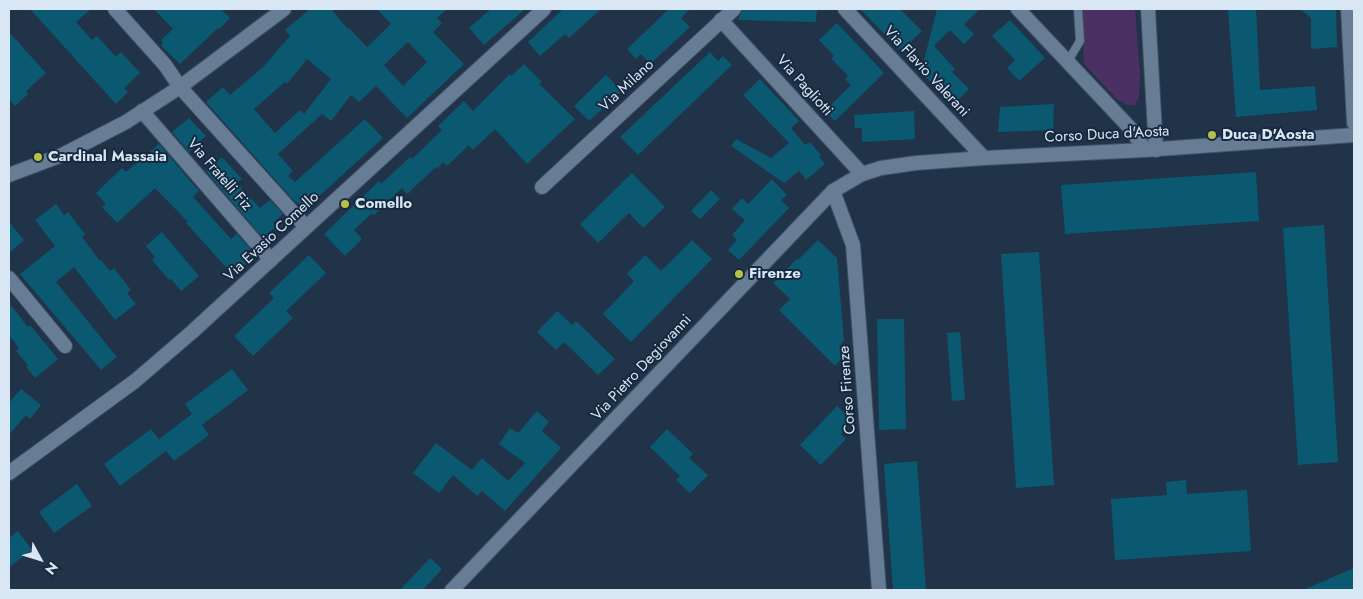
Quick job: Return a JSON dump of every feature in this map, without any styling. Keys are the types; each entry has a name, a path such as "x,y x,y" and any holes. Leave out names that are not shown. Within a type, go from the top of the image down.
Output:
{"street":[{"path":"115,9 165,65 180,87 306,228"},
{"path":"9,175 62,155 120,126 180,87 284,9"},
{"name":"Via Evasio Comello","path":"9,473 135,381 271,260 544,9"},
{"name":"Via Milano","path":"542,187 734,9"},
{"name":"Via Flavio Valerani","path":"845,9 984,158"},
{"path":"1018,9 1150,150"},
{"path":"1148,9 1150,150"},
{"path":"1348,9 1354,123"},
{"name":"Via Pagliotti","path":"721,20 862,174"},
{"name":"Via Fratelli Fiz","path":"142,112 271,260"},
{"name":"Corso Duca d'Aosta","path":"862,174 881,168 916,163 1150,150 1354,135"},
{"name":"Via Pietro Degiovanni","path":"452,590 833,190 862,174"},
{"name":"Corso Firenze","path":"833,190 853,245 880,590"},
{"path":"9,278 65,346"}],"lane":[{"path":"1068,61 1080,40 1078,9"}],"shaded area":[{"path":"1082,9 1135,9 1140,76 1139,97 1135,105 1127,105 1117,99 1084,64"}],"building":[{"path":"30,9 91,9 76,22 92,40 97,36 116,57 121,52 140,73 124,88 128,92 116,104"},
{"path":"154,9 221,9 230,18 180,64 161,46 163,43 161,40 173,29"},
{"path":"310,9 331,9 367,47 391,24 377,9 447,9 437,18 442,23 433,32 464,64 407,118 376,86 359,102 351,95 331,121 322,114 278,154 293,171 288,176 295,182 365,119 383,138 304,210 206,102 223,87 230,95 263,67 290,36 285,30","holes":["408,42 427,62 403,86 384,65","307,59 331,79 304,114 300,110 275,133 254,109 285,82 287,84"]},
{"path":"491,9 525,9 484,45 469,28"},
{"path":"563,9 601,9 569,38 565,34 540,56 528,42"},
{"path":"669,9 690,9 681,18 690,27 650,64 641,54 636,59 627,49"},
{"path":"743,9 817,9 816,22 738,20"},
{"path":"860,9 900,9 922,31 901,51"},
{"path":"937,9 980,9 964,24 974,34 964,44 950,30 934,46 955,69 952,72 969,89 953,105 921,72"},
{"path":"1228,9 1256,9 1260,90 1315,86 1317,110 1236,117"},
{"path":"1300,9 1336,9 1337,47 1311,49 1311,18"},
{"path":"1010,20 1045,58 1019,81 1007,68 1015,60 992,36"},
{"path":"837,23 884,73 835,121 825,111 851,85 845,79 848,76 831,58 834,56 819,40"},
{"path":"9,32 46,73 26,91 28,94 15,106 9,99"},
{"path":"710,52 718,61 723,56 732,65 638,155 620,137"},
{"path":"524,64 542,82 539,84 575,119 527,164 495,129 473,150 469,145 447,166 443,162 407,194 402,188 374,215 372,213 354,230 362,239 345,256 324,234 379,181 381,184 410,157 412,159 442,130 438,126 464,101 473,111 510,74 511,76"},
{"path":"606,75 622,91 589,121 574,106"},
{"path":"760,79 799,121 791,128 805,145 810,142 821,155 819,157 825,164 806,180 799,171 784,183 731,146 736,139 771,158 789,143 743,95"},
{"path":"1054,104 1053,130 998,132 1000,107"},
{"path":"914,111 915,139 862,142 862,128 855,128 854,115"},
{"path":"189,118 206,136 189,152 172,132"},
{"path":"159,144 199,191 193,197 231,239 237,234 250,249 248,251 253,257 233,275 186,223 188,222 155,188 117,223 102,207 106,204 96,193 122,168 126,172"},
{"path":"222,157 242,179 237,183 260,208 270,200 283,214 273,223 276,226 263,238 206,171"},
{"path":"1256,172 1259,221 1065,234 1061,185"},
{"path":"632,173 665,207 643,228 629,213 598,243 580,224"},
{"path":"772,179 787,195 781,200 789,208 739,260 728,250 737,240 732,235 745,220 732,209 742,198 748,204"},
{"path":"711,190 720,199 700,219 691,211"},
{"path":"56,204 64,215 68,212 85,234 82,237 100,261 110,271 114,268 131,290 127,293 136,304 115,320 74,267 56,282 117,357 101,370 20,274 55,246 35,220"},
{"path":"9,222 24,240 9,253"},
{"path":"1324,225 1338,462 1298,465 1283,228"},
{"path":"162,232 199,276 181,291 152,260 155,257 146,246"},
{"path":"692,240 712,259 631,342 603,314 634,281 627,274 645,255 661,271"},
{"path":"818,240 837,258 844,341 839,346 846,354 835,366 779,310 790,299 773,283"},
{"path":"1039,252 1054,485 1016,488 1001,254"},
{"path":"309,255 326,273 286,311 293,318 253,356 234,336 274,298 269,293"},
{"path":"9,303 28,327 30,325 58,359 35,378 26,367 28,365 16,351 19,348 9,335"},
{"path":"557,311 572,325 576,321 615,359 598,375 564,342 556,350 537,332"},
{"path":"877,319 904,319 906,429 879,430"},
{"path":"960,332 965,400 952,401 947,333"},
{"path":"232,369 248,390 202,425 209,435 174,461 166,451 120,486 104,464 151,429 159,439 192,414 185,404"},
{"path":"21,389 41,405 30,419 26,415 9,435 9,403"},
{"path":"837,406 851,419 844,426 847,429 841,434 846,439 821,465 800,445"},
{"path":"537,411 549,422 542,431 561,448 505,511 482,491 477,496 453,475 439,493 413,473 436,443 472,470 482,458 508,481 525,463 499,444 510,428 518,433"},
{"path":"667,429 693,454 689,458 708,475 690,493 676,480 680,476 650,447"},
{"path":"917,461 926,590 893,590 884,464"},
{"path":"1186,480 1187,494 1247,490 1251,551 1115,560 1111,499 1167,495 1166,482"},
{"path":"77,484 92,506 54,533 39,512"},
{"path":"18,531 32,550 9,567 9,538"},
{"path":"430,558 442,569 423,590 400,590"},
{"path":"1354,568 1354,590 1303,590"}],"place":[{"name":"Duca D'Aosta","path":"1212,135"},
{"name":"Cardinal Massaia","path":"38,157"},
{"name":"Comello","path":"345,204"},
{"name":"Firenze","path":"739,274"}]}
